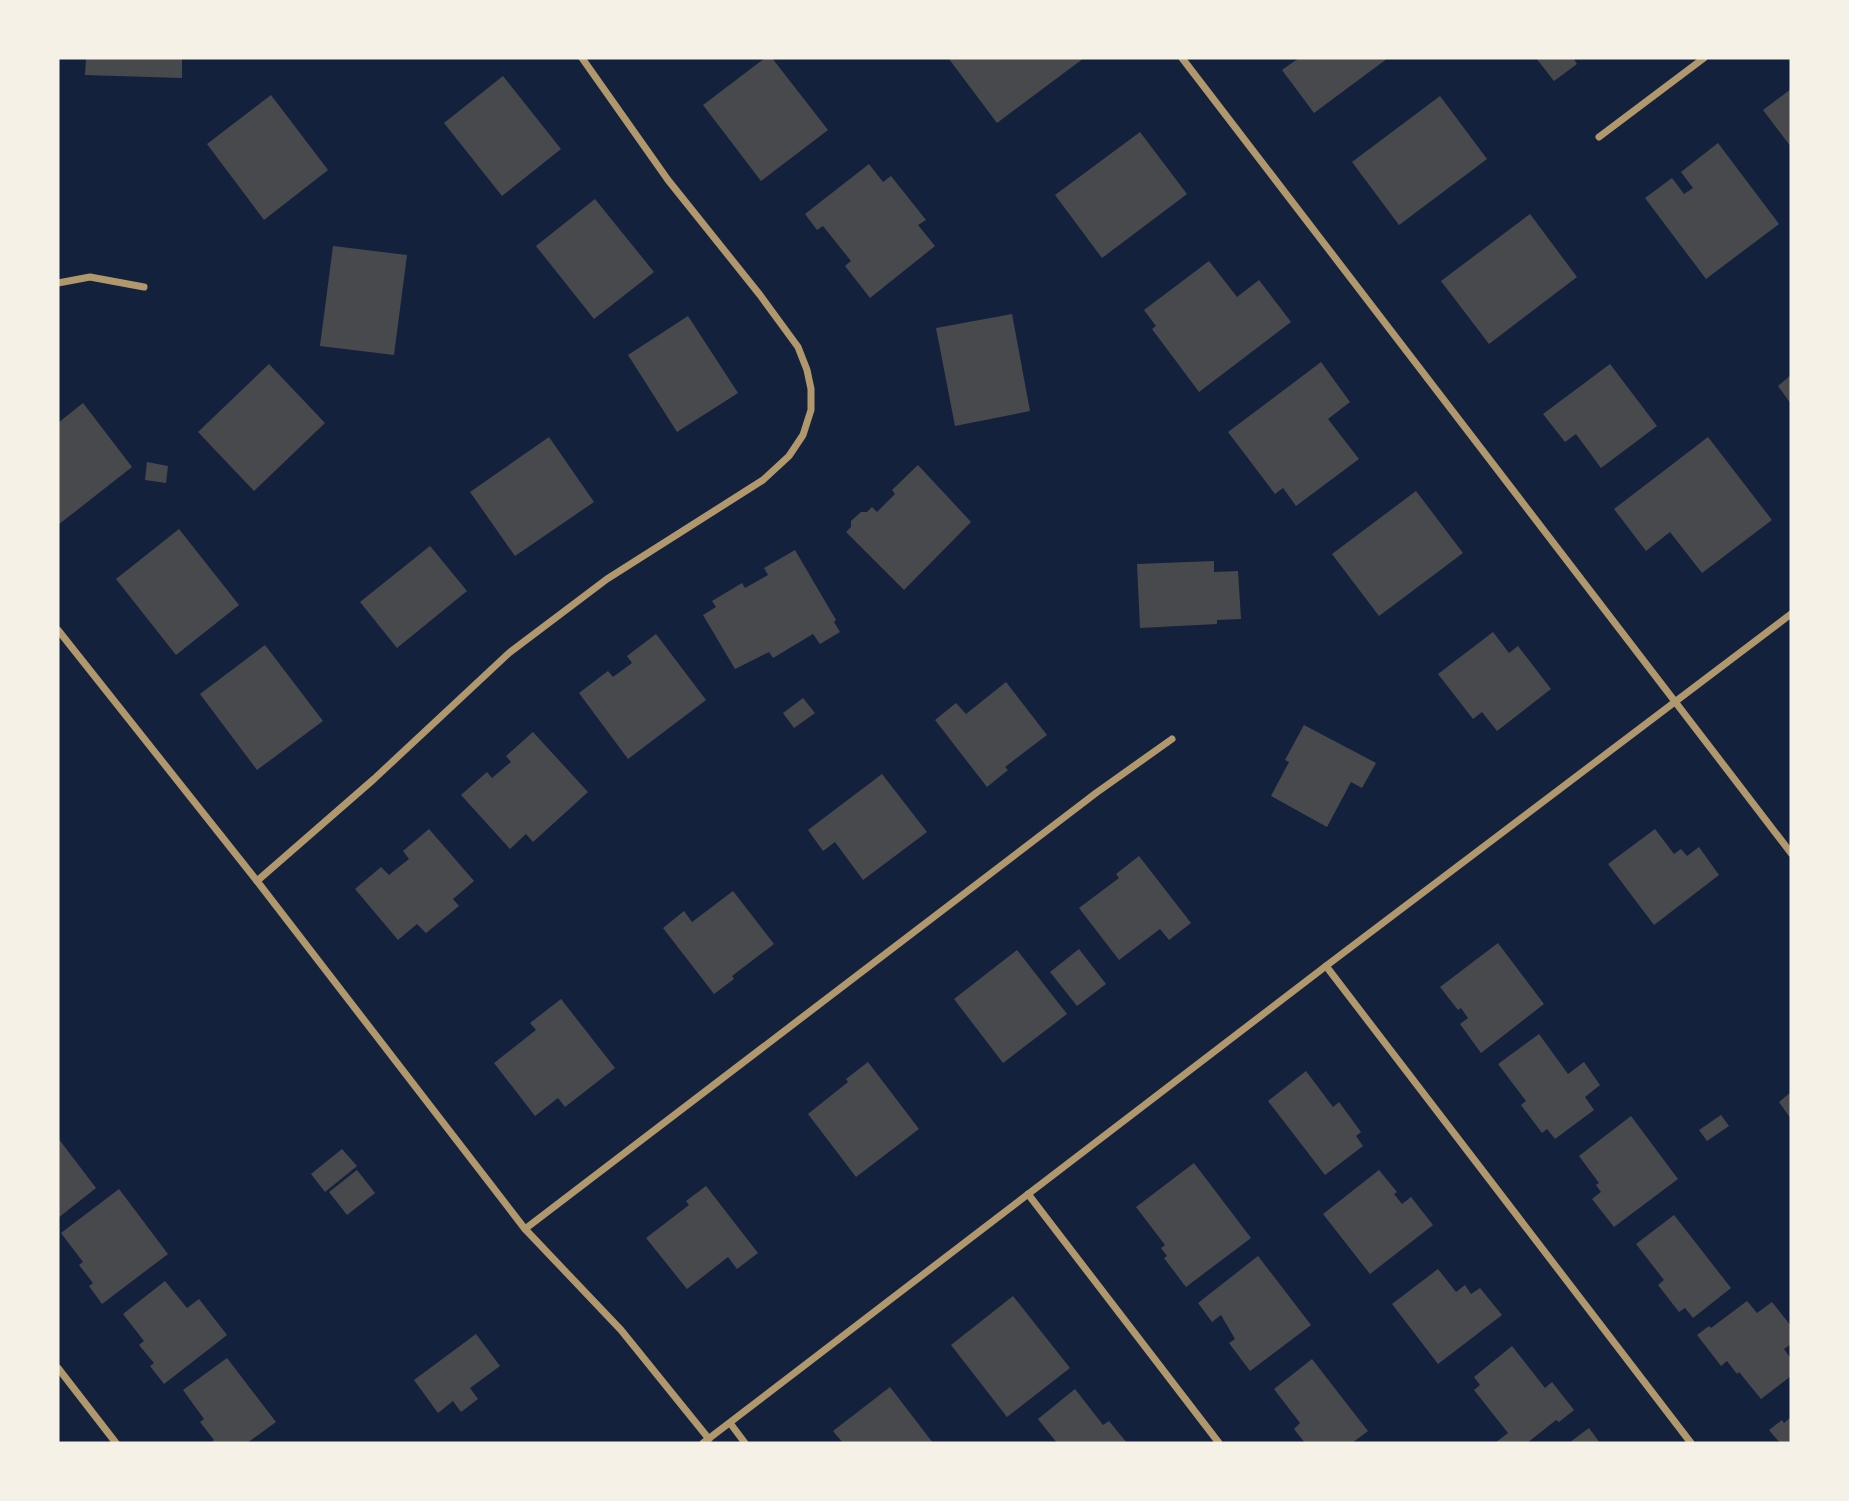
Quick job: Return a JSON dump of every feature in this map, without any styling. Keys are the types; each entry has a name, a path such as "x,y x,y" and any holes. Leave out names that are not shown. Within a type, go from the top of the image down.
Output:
{"street":[{"path":"257,881 374,779 509,653 607,579 763,480 789,456 803,435 811,410 807,370 798,347 760,295 667,180 582,58"},
{"path":"1182,58 1791,853"},
{"path":"1599,137 1704,58"},
{"path":"58,283 90,278 144,287"},
{"path":"58,630 257,881 525,1229 621,1330 706,1441 1791,614"},
{"path":"525,1229 1096,793 1172,739"},
{"path":"1326,966 1691,1443"},
{"path":"1028,1194 1219,1443"},
{"path":"59,1372 116,1443"},
{"path":"730,1423 744,1443"}],"building":[{"path":"86,58 182,58 182,78 85,75"},
{"path":"765,58 772,58 828,130 761,181 703,105"},
{"path":"950,58 1084,58 997,123"},
{"path":"1299,58 1388,58 1314,113 1282,70"},
{"path":"1536,58 1576,58 1574,59 1577,64 1554,81"},
{"path":"503,76 561,149 502,196 444,123"},
{"path":"1791,89 1791,147 1763,110"},
{"path":"271,95 328,170 264,220 207,144"},
{"path":"1440,96 1487,159 1399,225 1352,162"},
{"path":"1140,132 1187,194 1102,258 1055,195"},
{"path":"1718,143 1779,224 1706,279 1645,198 1672,178 1684,194 1693,188 1681,172"},
{"path":"869,164 883,182 891,176 926,220 918,225 935,246 870,298 845,266 851,261 823,226 817,230 805,214"},
{"path":"595,199 654,272 594,319 536,246"},
{"path":"1530,214 1577,277 1489,344 1441,281"},
{"path":"333,246 407,255 394,355 320,346"},
{"path":"1209,261 1237,297 1259,280 1291,322 1199,392 1152,329 1156,326 1144,310"},
{"path":"1012,314 1030,411 955,426 936,328"},
{"path":"688,316 738,393 677,432 628,355"},
{"path":"1321,362 1350,402 1328,419 1359,459 1296,506 1283,488 1275,494 1228,432"},
{"path":"269,364 325,423 254,491 198,432"},
{"path":"1610,364 1657,426 1601,468 1576,434 1565,442 1543,414"},
{"path":"1791,375 1791,404 1778,386"},
{"path":"83,403 132,467 58,525 58,423"},
{"path":"549,437 594,502 515,556 470,492"},
{"path":"1708,437 1772,520 1702,573 1670,532 1646,551 1614,509"},
{"path":"147,462 168,466 166,483 145,480"},
{"path":"918,465 971,522 904,590 846,532 851,527 851,521 861,512 867,512 872,507 877,512 895,494 892,490"},
{"path":"1416,491 1463,553 1379,616 1332,554"},
{"path":"179,529 239,605 176,655 116,579"},
{"path":"430,546 467,591 397,648 360,602"},
{"path":"795,550 836,620 834,622 840,632 820,644 813,634 773,658 769,652 735,669 703,615 716,607 712,601 742,583 745,588 768,575 764,568"},
{"path":"1214,561 1214,572 1238,571 1241,619 1217,620 1217,624 1140,628 1137,564"},
{"path":"1493,632 1509,653 1518,646 1551,689 1497,731 1482,712 1473,719 1438,674"},
{"path":"656,634 706,700 628,759 579,693 608,671 613,677 632,663 627,656"},
{"path":"265,645 323,721 257,770 200,694"},
{"path":"1006,682 1047,735 1005,767 1008,770 987,787 935,720 956,703 966,714"},
{"path":"803,698 815,713 794,728 783,713"},
{"path":"1304,725 1376,763 1362,788 1351,782 1327,827 1271,796 1289,762 1285,760"},
{"path":"533,732 588,792 533,842 526,834 510,849 461,795 487,772 492,778 511,762 506,756"},
{"path":"882,774 927,832 863,880 835,842 823,851 808,830"},
{"path":"429,829 474,881 453,899 459,906 426,933 417,924 398,940 355,889 381,867 389,875 409,859 403,851"},
{"path":"1655,829 1674,854 1681,849 1687,856 1699,847 1719,875 1654,925 1608,864"},
{"path":"1139,856 1191,923 1169,940 1160,929 1119,960 1079,908 1119,878 1116,874"},
{"path":"733,891 774,944 732,976 734,979 714,994 663,928 684,911 692,922"},
{"path":"1498,943 1544,1004 1481,1053 1460,1024 1468,1018 1440,987"},
{"path":"1079,949 1106,984 1077,1006 1050,972"},
{"path":"1017,950 1067,1014 1003,1063 954,999"},
{"path":"561,999 615,1068 565,1107 558,1098 535,1116 494,1063 536,1030 530,1023"},
{"path":"1539,1034 1568,1074 1584,1062 1600,1085 1585,1097 1594,1110 1555,1139 1547,1129 1542,1133 1521,1105 1526,1101 1498,1064"},
{"path":"868,1062 919,1129 856,1177 808,1114"},
{"path":"1306,1071 1333,1107 1339,1102 1361,1132 1356,1136 1363,1146 1325,1175 1268,1101"},
{"path":"1791,1092 1791,1119 1779,1102"},
{"path":"1721,1115 1729,1126 1707,1141 1699,1130"},
{"path":"1631,1116 1678,1179 1614,1227 1592,1199 1601,1192 1596,1185 1599,1183 1579,1156"},
{"path":"58,1138 96,1188 58,1218"},
{"path":"342,1149 357,1166 325,1192 311,1174"},
{"path":"1194,1163 1251,1238 1186,1287 1164,1258 1167,1256 1161,1248 1165,1245 1136,1207"},
{"path":"357,1170 375,1193 347,1215 329,1192"},
{"path":"1379,1170 1397,1192 1394,1194 1402,1204 1411,1197 1433,1225 1370,1274 1323,1214"},
{"path":"706,1186 758,1253 737,1269 728,1257 687,1289 646,1238 689,1205 686,1201"},
{"path":"119,1189 168,1254 102,1304 89,1286 93,1283 79,1265 83,1262 61,1233"},
{"path":"1674,1215 1731,1288 1693,1318 1685,1308 1679,1312 1658,1285 1664,1280 1636,1244"},
{"path":"1258,1256 1311,1325 1250,1371 1229,1343 1235,1339 1221,1315 1212,1322 1198,1303"},
{"path":"1438,1269 1456,1292 1465,1285 1471,1294 1480,1288 1502,1315 1438,1364 1392,1304"},
{"path":"165,1281 187,1308 199,1299 227,1335 164,1384 150,1366 154,1363 139,1345 144,1341 123,1314"},
{"path":"1013,1296 1070,1368 1007,1417 951,1345"},
{"path":"1747,1301 1757,1313 1772,1302 1791,1326 1791,1344 1784,1349 1791,1359 1791,1376 1761,1399 1727,1361 1721,1366 1697,1335"},
{"path":"476,1334 500,1366 470,1388 478,1399 461,1412 453,1401 438,1413 414,1380"},
{"path":"1512,1346 1545,1388 1552,1382 1574,1410 1559,1422 1556,1420 1527,1443 1495,1443 1508,1433 1474,1390 1480,1385 1474,1377"},
{"path":"227,1358 276,1422 247,1443 210,1443 214,1440 200,1422 204,1419 183,1390"},
{"path":"1312,1359 1368,1431 1352,1443 1305,1443 1294,1429 1300,1423 1274,1389"},
{"path":"890,1387 933,1443 843,1443 833,1431"},
{"path":"1075,1389 1103,1425 1109,1421 1127,1443 1057,1443 1038,1419"},
{"path":"1791,1417 1791,1443 1780,1443 1769,1430"},
{"path":"1589,1428 1600,1443 1569,1443"}]}
